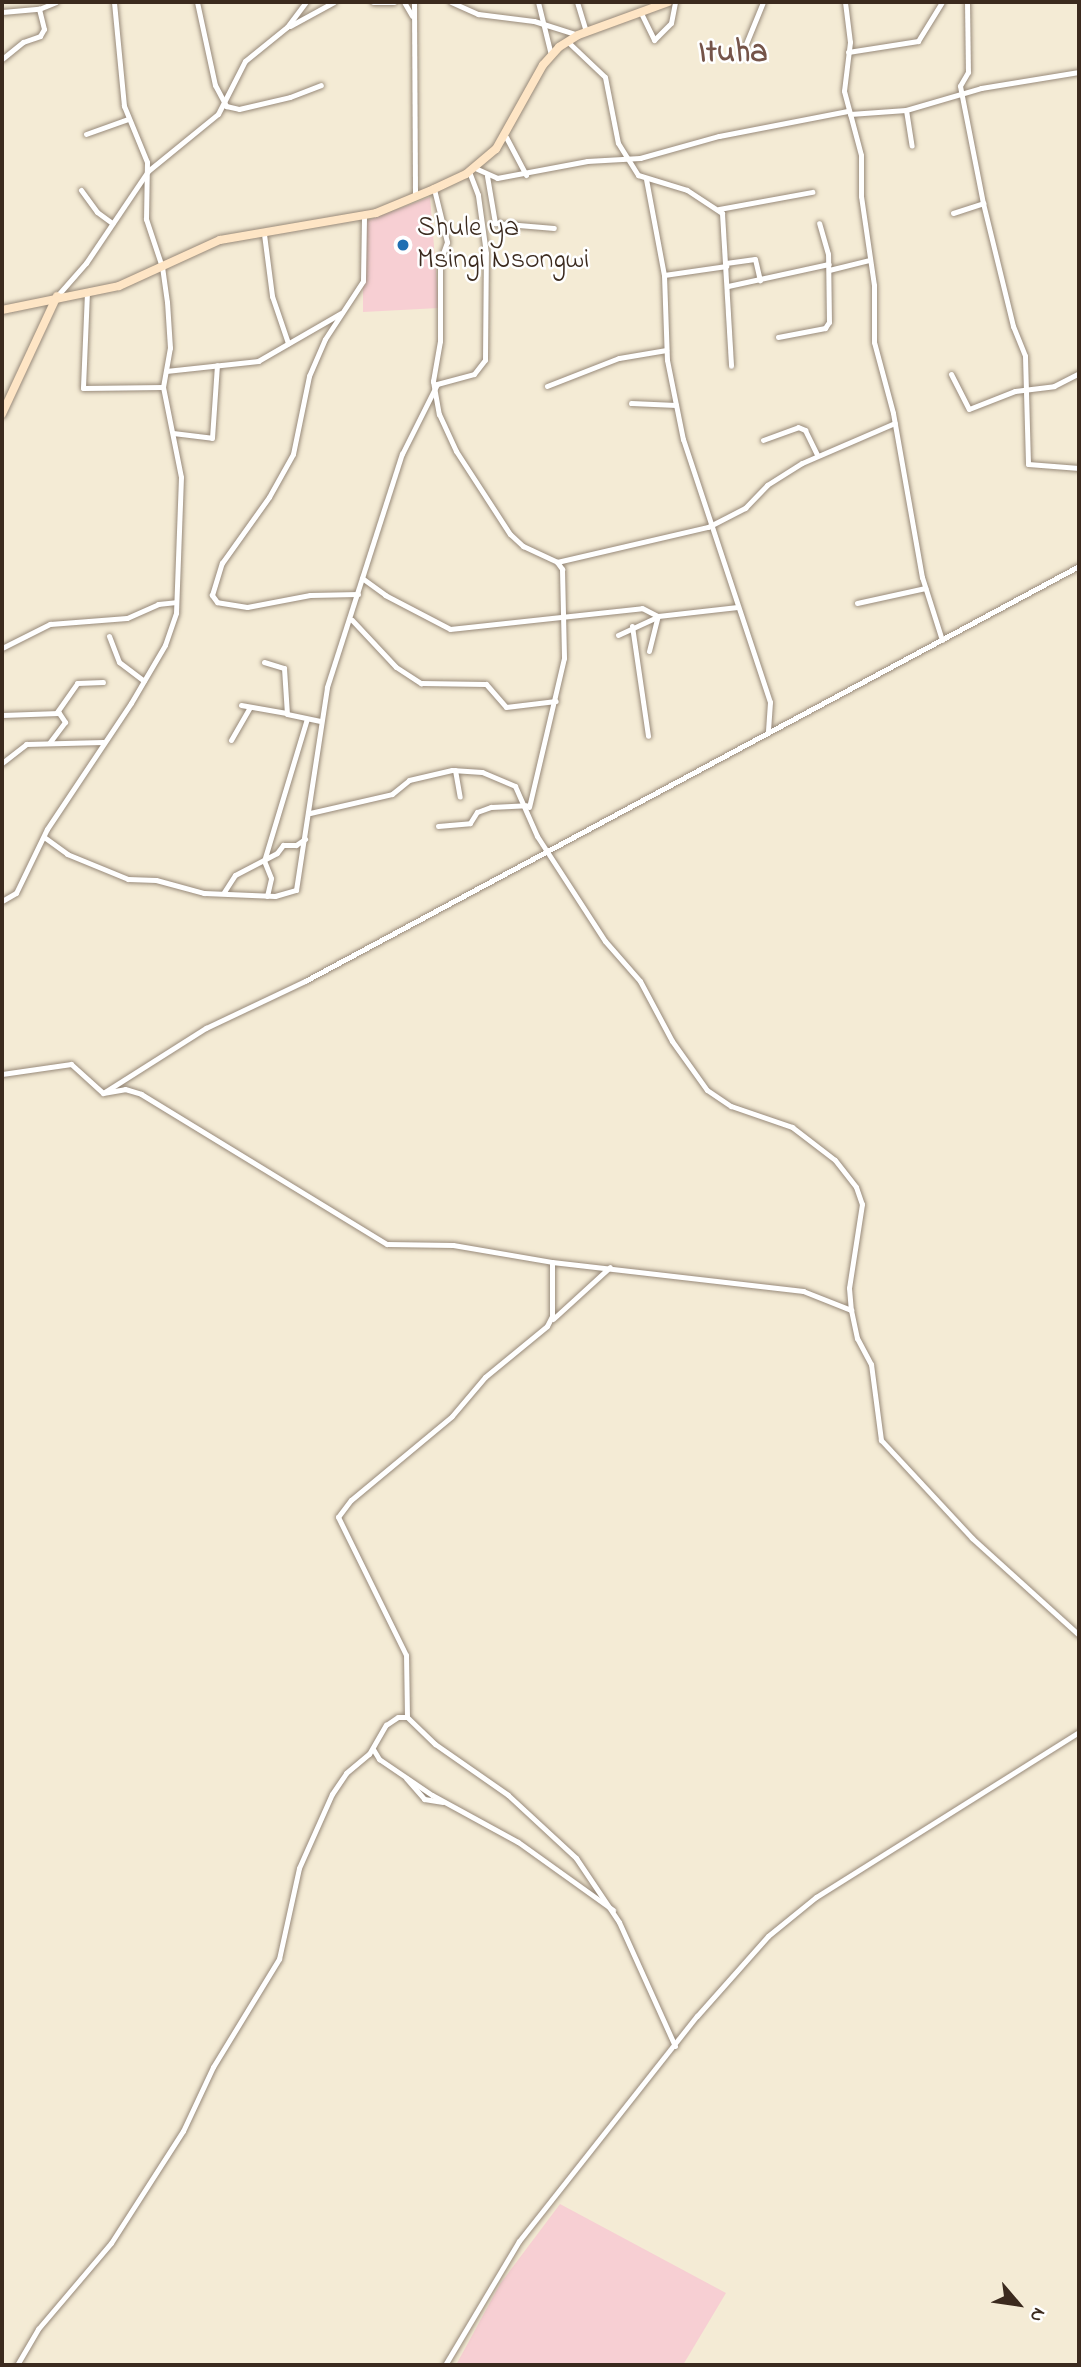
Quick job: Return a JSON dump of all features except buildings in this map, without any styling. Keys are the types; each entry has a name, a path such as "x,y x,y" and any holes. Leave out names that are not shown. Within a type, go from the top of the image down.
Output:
{"street":[{"path":"2,12 39,9 56,2"},
{"path":"2,901 16,893 44,836 144,681 173,625 176,602 181,477 163,387 170,335 162,267 146,219 148,171 128,119 114,2"},
{"path":"197,2 215,85 226,106"},
{"path":"287,27 306,2"},
{"path":"2,414 57,296 148,171 226,106 245,61 287,27 334,2"},
{"path":"373,2 394,2"},
{"path":"404,2 414,18"},
{"path":"414,2 415,197"},
{"path":"451,2 478,14 545,23 582,34"},
{"path":"538,2 551,55"},
{"path":"577,2 582,34"},
{"path":"2,310 57,296 119,286 220,240 364,215 434,189 472,170 506,137 551,55 567,41 668,2"},
{"path":"641,13 653,40 671,23 675,2"},
{"path":"741,57 763,2"},
{"path":"845,2 848,52 843,75 849,113 861,155 860,187 869,260 874,347 895,423 925,588 942,640"},
{"path":"848,52 918,41 942,2"},
{"path":"967,2 968,72 960,83 983,203 1013,326 1025,356 1028,388 1028,464 1079,468"},
{"path":"2,59 43,32 39,9"},
{"path":"567,41 588,56 607,82 612,125 625,160 646,179 682,188 719,209 724,218 730,366"},
{"path":"472,170 486,176 526,175 587,161 625,160 719,135 849,113 906,110 964,93 1079,72"},
{"path":"226,106 239,108 289,97 321,85"},
{"path":"906,110 912,146"},
{"path":"86,134 128,119"},
{"path":"506,137 526,175"},
{"path":"44,836 67,854 122,877 156,880 204,893 267,896 296,890 310,813 320,721 331,673 352,620 362,578 402,454 433,390 444,378 474,374 486,356 486,253 472,170"},
{"path":"486,176 495,223 554,228"},
{"path":"646,179 664,275 666,350 676,405 708,527 770,702 768,732"},
{"path":"434,189 447,242 440,261 440,341 433,390 456,452 510,534 523,547 557,562 562,569 561,615 565,643 556,701 527,808"},
{"path":"81,190 97,212 112,223"},
{"path":"719,209 812,192"},
{"path":"953,213 983,203"},
{"path":"358,594 310,595 247,607 217,602 212,595 222,563 270,498 293,454 309,376 342,313 363,281 364,215"},
{"path":"778,337 828,327 829,267 819,223"},
{"path":"264,234 272,296 288,343"},
{"path":"664,275 755,260 760,280"},
{"path":"728,286 869,260"},
{"path":"87,292 83,388 163,387"},
{"path":"166,371 266,358 342,313"},
{"path":"547,386 620,358 666,350"},
{"path":"173,433 212,438 217,365"},
{"path":"951,374 969,409 1028,388 1054,386 1079,373"},
{"path":"631,403 676,405"},
{"path":"557,562 708,527 745,508 770,482 817,455 895,423"},
{"path":"763,440 797,426 805,430 817,455"},
{"path":"103,1093 197,1032 305,981 1079,566"},
{"path":"362,578 386,596 450,629 642,608 657,617"},
{"path":"857,603 925,588"},
{"path":"2,648 50,624 127,618 158,604 176,602"},
{"path":"618,635 632,626 657,617 737,607"},
{"path":"649,651 657,617"},
{"path":"352,620 396,667 421,683 486,684 506,707 556,701"},
{"path":"632,626 648,736"},
{"path":"109,636 119,662 144,681"},
{"path":"264,662 284,668 286,713"},
{"path":"57,712 77,683 103,682"},
{"path":"241,705 320,721"},
{"path":"231,740 250,707"},
{"path":"49,744 65,722 57,712"},
{"path":"2,715 57,712"},
{"path":"267,896 271,878 265,856 307,719"},
{"path":"2,763 26,744 103,743"},
{"path":"310,813 346,808 391,794 415,778 455,770 502,779 515,786 547,850 605,941 640,981 672,1041 707,1090 732,1106 792,1127 835,1160 849,1176 862,1204 849,1287 851,1310 856,1338 870,1359 877,1422 887,1450 984,1549 1079,1635"},
{"path":"455,770 460,797"},
{"path":"438,826 470,823 477,812 491,807 527,808"},
{"path":"223,892 232,877 265,856 277,853 284,845 296,845 305,839"},
{"path":"2,1074 71,1064 103,1093"},
{"path":"103,1093 125,1088 149,1098 379,1241 453,1245 552,1262 809,1292 851,1310"},
{"path":"550,1322 552,1262"},
{"path":"610,1267 485,1377 452,1416 351,1500 338,1517 406,1655 407,1717 435,1744 508,1795 561,1841 613,1910 674,2046"},
{"path":"17,2365 32,2338 111,2243 183,2131 213,2067 279,1959 299,1868 332,1794 346,1773 373,1749 386,1725 407,1717"},
{"path":"445,2365 503,2263 744,1960 796,1912 1079,1732"},
{"path":"373,1749 379,1759 443,1802 519,1842 613,1910"}],"shaded area":[{"path":"430,197 439,308 363,312 363,222"},
{"path":"560,2204 726,2293 683,2365 456,2365 500,2284"}],"place":[{"name":"Shule ya Msingi Nsongwi","path":"403,245"}],"district":[{"name":"Ituha","path":"733,54"}]}
